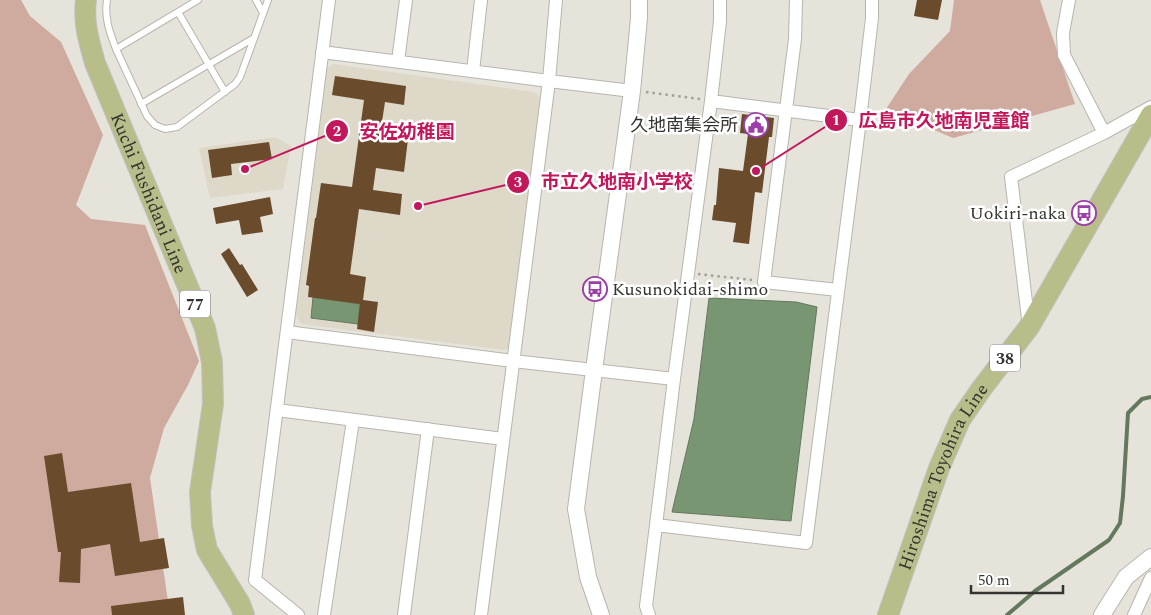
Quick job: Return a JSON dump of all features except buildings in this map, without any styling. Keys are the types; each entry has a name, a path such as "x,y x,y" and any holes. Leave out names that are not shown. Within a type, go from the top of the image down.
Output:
{"main road":[{"name":"Kuchi Fushidani Line","path":"86,0 84,14 87,38 95,63 205,328 212,362 213,404 200,492 202,526 207,550 236,597 244,615"},
{"name":"Hiroshima Toyohira Line","path":"888,615 939,468 960,420 1029,327 1151,115"}],"street":[{"path":"298,615 256,580 328,0"},
{"path":"398,61 406,0"},
{"path":"473,71 481,0"},
{"path":"481,615 549,81 556,0"},
{"path":"601,615 588,577 576,510 594,370 636,91 639,0"},
{"path":"649,615 646,606 707,100 720,21 720,0"},
{"path":"796,0 794,40 764,282 838,290"},
{"path":"656,525 806,543 860,120 872,18 872,0"},
{"path":"1069,0 1063,33 1064,55 1104,133"},
{"path":"322,52 636,91"},
{"path":"707,100 860,120"},
{"path":"1029,327 1011,177 1104,133 1151,107"},
{"path":"287,332 513,361 674,379"},
{"path":"277,410 503,439"},
{"path":"324,615 353,420"},
{"path":"404,615 428,429"},
{"path":"1102,615 1126,577 1150,562"},
{"path":"1134,615 1151,578"}],"lane":[{"path":"107,0 106,22 116,49 147,116 155,125 165,129 177,127 235,84 240,77 268,0"},
{"path":"116,49 198,0"},
{"path":"256,0 263,13"},
{"path":"178,12 225,92"},
{"path":"141,104 254,38"}],"path":[{"path":"636,91 707,100"},
{"path":"694,274 757,281"}],"shaded area":[{"path":"0,0 21,0 30,16 61,42 103,135 76,205 91,219 145,225 199,361 164,428 150,478 170,615 0,615"},
{"path":"954,0 1040,0 1075,104 953,138 886,109 909,74 950,31"},
{"path":"333,64 535,92 540,98 509,347 504,350 301,324 296,315 327,69"},
{"path":"275,137 291,146 283,189 210,198 199,148"},
{"path":"313,297 360,304 358,324 311,318"},
{"path":"709,298 796,302 817,307 791,521 672,512 694,419"}],"waterway":[{"path":"1007,615 1035,591 1109,540 1120,523 1128,413 1142,399 1151,397"}],"place":[{"name":"久地南集会所","path":"756,125"},
{"name":"安佐幼稚園","path":"245,169"},
{"name":"広島市久地南児童館","path":"756,171"},
{"name":"市立久地南小学校","path":"418,206"},
{"name":"Uokiri-naka","path":"1084,213"},
{"name":"Kusunokidai-shimo","path":"595,289"}]}
